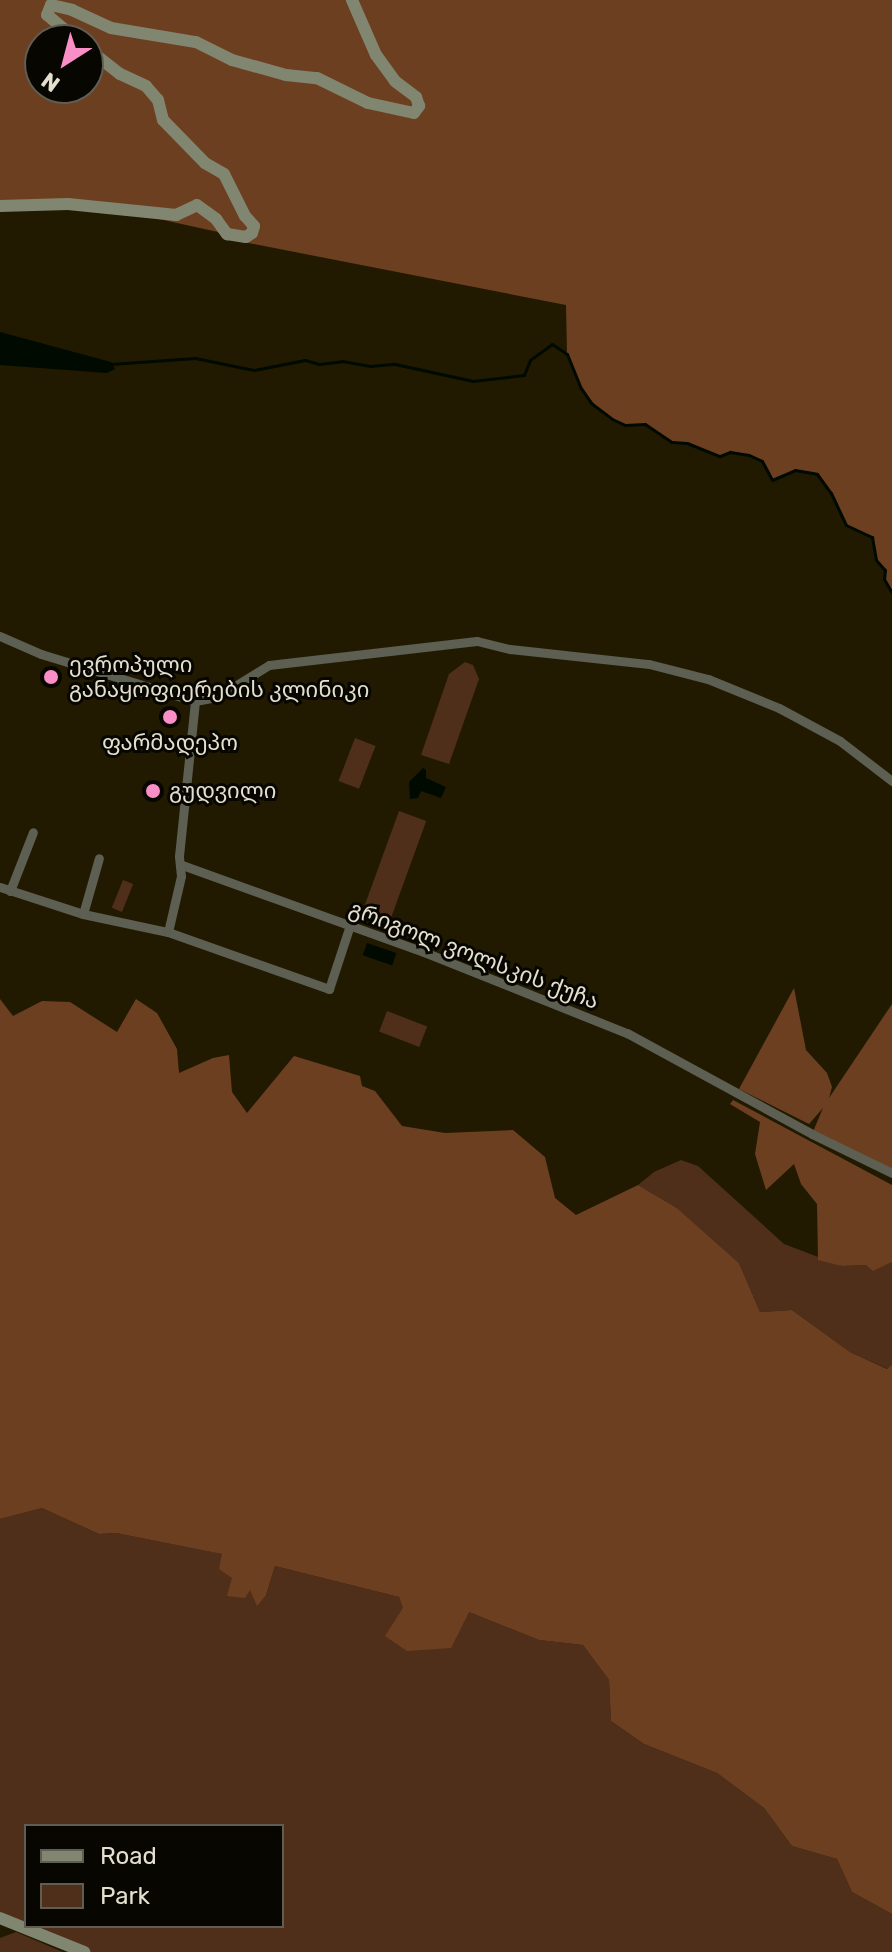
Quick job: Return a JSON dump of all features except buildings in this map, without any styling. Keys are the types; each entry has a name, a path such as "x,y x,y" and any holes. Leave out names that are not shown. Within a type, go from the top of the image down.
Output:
{"street":[{"path":"104,25 196,42 232,60 286,75 317,78 368,103 414,113 419,106 416,97 395,81 376,55 352,0"},
{"path":"58,24 47,15 51,5 72,10 102,24"},
{"path":"0,206 109,207 176,215 197,205 216,219 227,234 246,237 254,226 245,216 224,174 205,163 163,120 158,100 146,86 120,74 104,62"},
{"path":"0,636 41,654 195,701 217,697 269,665 477,641 510,649 649,664 708,679 779,708 840,741 892,781"},
{"path":"168,932 182,865 179,856 195,701"},
{"path":"33,832 5,889 83,914 168,932 329,989 350,925"},
{"path":"83,914 99,858"},
{"name":"გრიგოლ ვოლსკის ქუჩა","path":"182,865 497,980 627,1033 812,1134 892,1173"},
{"path":"0,1918 24,1928"},
{"path":"25,1928 84,1952"}],"green space":[{"path":"465,662 473,665 479,679 449,764 421,755 449,674"},
{"path":"355,738 376,746 359,789 339,781"},
{"path":"399,811 426,821 388,926 361,916"},
{"path":"123,880 133,884 122,912 112,908"},
{"path":"387,1011 427,1026 419,1047 379,1032"},
{"path":"681,1160 698,1166 784,1244 842,1266 866,1265 874,1270 892,1262 892,1365 888,1369 850,1352 792,1310 760,1312 739,1263 677,1208 638,1185 654,1172"},
{"path":"42,1508 99,1534 116,1533 223,1554 250,1589 266,1595 275,1566 399,1597 403,1607 469,1612 539,1640 583,1645 609,1680 611,1721 644,1744 717,1773 764,1808 792,1846 837,1859 852,1892 892,1914 892,1952 84,1952 0,1919 0,1519"},
{"path":"16,1932 63,1952 0,1952 0,1938"}],"shaded area":[{"path":"0,0 892,0 892,593 884,579 884,570 876,560 872,537 846,525 831,493 817,474 795,470 772,480 762,461 749,455 730,452 720,456 687,443 672,442 645,424 625,425 600,411 581,388 567,354 566,305 223,238 218,232 118,210 54,206 0,211"},
{"path":"0,332 111,362 115,369 107,373 0,365"},
{"path":"423,768 426,778 446,787 441,798 421,791 418,798 410,799 409,782"},
{"path":"367,943 396,953 392,965 363,955"},
{"path":"794,988 806,1050 827,1073 832,1087 829,1098 892,1004 892,1172 812,1134 823,1108 809,1124 739,1089"},
{"path":"0,999 13,1016 42,1001 70,1002 117,1032 136,999 157,1013 177,1049 179,1073 213,1058 229,1055 232,1092 247,1113 294,1056 360,1076 362,1086 375,1091 402,1126 445,1133 513,1130 545,1157 555,1198 576,1215 638,1185 677,1208 739,1263 760,1312 792,1310 850,1352 887,1369 892,1365 892,1914 852,1892 837,1859 792,1846 764,1808 717,1773 644,1744 611,1721 609,1680 583,1645 539,1640 469,1612 451,1648 407,1651 385,1636 403,1608 399,1597 275,1566 266,1595 257,1606 250,1590 245,1598 227,1596 232,1578 219,1569 222,1554 116,1533 99,1534 42,1508 0,1519"},
{"path":"733,1100 892,1185 892,1262 873,1271 866,1265 842,1266 818,1260 817,1204 801,1184 794,1164 766,1190 755,1154 760,1122 730,1104"}],"waterway":[{"path":"111,364 195,358 254,370 305,360 319,364 342,361 370,366 395,364 473,381 524,375 530,360 552,344 567,354 591,403 612,419 625,425 645,424 672,442 687,443 720,456 730,452 749,455 762,461 772,480 795,470 817,474 831,493 846,525 872,537 876,560 885,570 884,579 892,593"}],"place":[{"name":"ევროპული განაყოფიერების კლინიკი","path":"51,677"},
{"name":"ფარმადეპო","path":"170,717"},
{"name":"გუდვილი","path":"153,791"}]}
